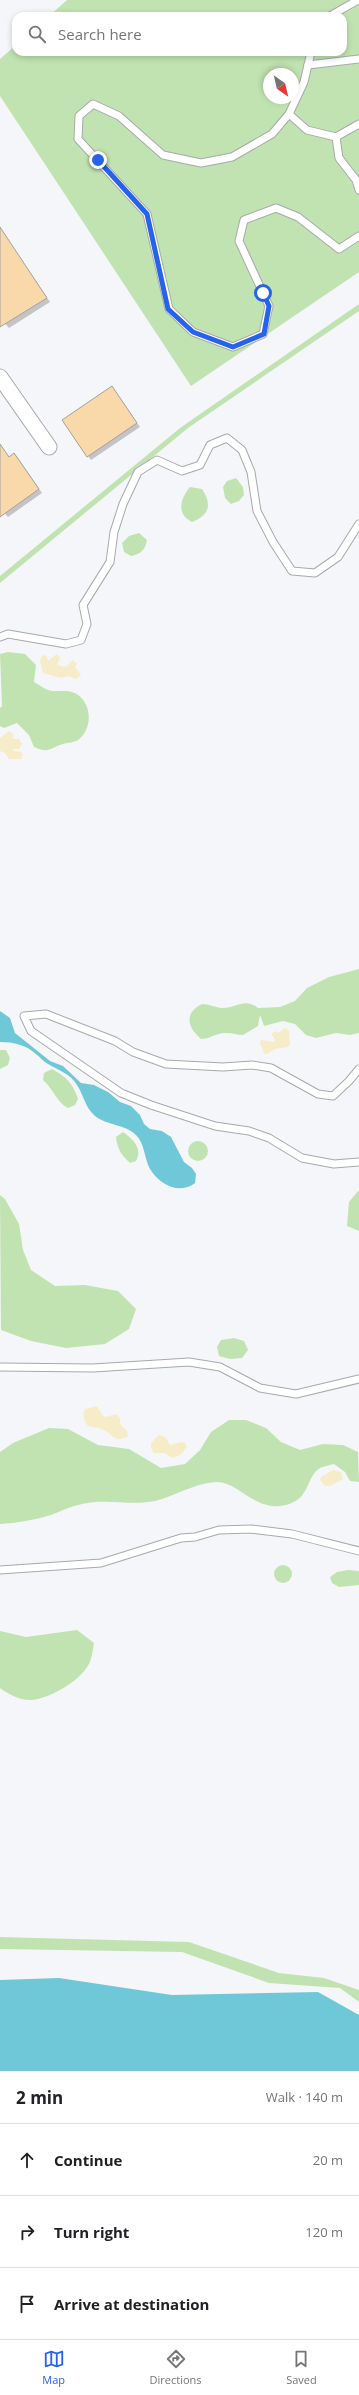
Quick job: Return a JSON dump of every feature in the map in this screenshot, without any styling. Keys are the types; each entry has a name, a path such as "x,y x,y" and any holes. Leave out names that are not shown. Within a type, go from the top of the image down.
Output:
{"street":[{"path":"0,377 49,447"}],"lane":[{"path":"337,12 358,0"},
{"path":"310,56 304,82 289,114 272,134 232,157 200,163 163,155 120,116 93,104 79,116 78,139 147,214 168,309 193,332 233,347 264,334 269,306 239,241 244,220 276,208 298,217 339,249 359,236"},
{"path":"308,65 359,59"},
{"path":"289,114 307,130 336,137 359,124"},
{"path":"336,137 339,158 356,180 359,190"},
{"path":"0,637 8,634 66,644 81,640 88,624 83,605 110,562 114,532 123,504 138,472 157,460 182,471 200,465 210,445 227,438 242,450 251,472 257,511 272,542 292,571 315,573 338,557 359,524"},
{"path":"359,1069 350,1081 333,1096 318,1094 271,1068 252,1065 223,1067 166,1064 133,1052 115,1041 46,1014 24,1016 31,1031 121,1093 177,1115 215,1126 249,1131 269,1138 302,1158 334,1164 359,1162"},
{"path":"0,1367 92,1368 189,1362 220,1367 260,1388 296,1394 359,1379"},
{"path":"0,1570 101,1563 181,1538 195,1537 219,1530 251,1529 292,1534 359,1551"}],"green space":[{"path":"67,0 359,0 359,272 191,386 0,96 0,59 12,48 12,56 347,56 347,12 54,12"},
{"path":"359,304 359,311 188,428 0,583 0,576 180,428"},
{"path":"236,478 243,487 244,495 239,501 231,504 225,498 223,487 227,481"},
{"path":"190,487 202,489 208,504 208,508 203,516 192,522 184,515 181,506 184,496"},
{"path":"139,533 147,540 144,549 131,556 124,552 122,543 129,536"},
{"path":"8,652 25,654 36,665 34,682 48,690 74,693 83,700 88,711 89,718 83,736 75,742 63,744 49,750 43,750 34,747 29,735 17,723 4,728 0,726 0,708 2,706 0,654"},
{"path":"359,969 359,1033 350,1035 336,1033 316,1038 306,1035 295,1024 283,1021 264,1026 260,1015 258,1026 243,1035 223,1033 201,1039 190,1025 190,1016 192,1012 202,1004 221,1008 244,1003 258,1008 280,1007 295,1001 307,988 329,977"},
{"path":"0,1050 6,1050 10,1058 8,1065 0,1069"},
{"path":"52,1069 65,1078 71,1085 78,1099 75,1105 68,1108 60,1102 43,1080 44,1073"},
{"path":"123,1132 138,1148 138,1157 136,1161 130,1163 118,1148 116,1137"},
{"path":"194,1141 202,1141 208,1147 208,1155 202,1161 194,1161 188,1155 188,1147"},
{"path":"359,1190 359,1231 347,1226 349,1202"},
{"path":"0,1195 5,1199 19,1224 23,1250 31,1270 55,1286 85,1285 118,1291 136,1309 129,1329 105,1344 66,1348 31,1341 1,1330"},
{"path":"234,1338 244,1341 248,1350 242,1358 230,1359 219,1356 217,1347 221,1340"},
{"path":"229,1420 246,1420 266,1428 281,1442 300,1450 323,1444 343,1445 358,1452 359,1482 350,1481 345,1472 334,1464 322,1467 315,1472 298,1500 290,1504 280,1506 270,1506 262,1503 231,1486 216,1482 193,1487 155,1501 137,1503 91,1502 74,1506 51,1515 19,1522 0,1524 0,1452 13,1443 49,1428 68,1429 98,1445 129,1449 161,1468 185,1464 200,1450 211,1432"},
{"path":"283,1565 289,1568 292,1574 289,1580 283,1583 277,1580 274,1574 277,1568"},
{"path":"348,1570 359,1571 359,1585 339,1587 332,1583 330,1577 337,1572"},
{"path":"77,1630 94,1643 90,1662 86,1669 73,1681 57,1692 40,1699 32,1700 15,1697 0,1688 0,1631 26,1637"},
{"path":"0,1937 189,1942 279,1973 324,1978 359,1990 359,2002 340,1988 269,1983 182,1952 0,1949"}],"sand":[{"path":"57,654 60,658 57,665 66,667 73,660 77,664 75,667 81,675 76,679 68,676 61,678 43,673 40,661 42,656 46,655 48,661"},
{"path":"9,731 13,734 13,739 19,739 22,744 19,749 14,749 13,751 21,752 23,755 21,759 9,759 5,753 0,751 0,738"},
{"path":"285,1028 289,1031 290,1044 288,1047 275,1049 267,1054 264,1053 260,1043 261,1040 274,1042 275,1039 271,1034 276,1031 278,1033"},
{"path":"97,1406 102,1415 106,1417 116,1414 120,1418 120,1424 127,1431 128,1436 117,1439 102,1429 86,1424 83,1414 85,1409"},
{"path":"159,1435 165,1437 170,1445 181,1442 185,1443 187,1447 180,1455 172,1458 165,1453 154,1453 151,1448 151,1443"},
{"path":"333,1470 341,1472 343,1479 330,1486 325,1486 320,1480 321,1477"}],"water":[{"path":"0,1011 10,1018 15,1033 50,1061 63,1066 81,1083 94,1085 108,1092 120,1102 131,1106 140,1115 144,1124 150,1129 162,1131 171,1137 184,1162 192,1168 196,1174 195,1183 183,1188 176,1188 164,1184 150,1169 143,1147 136,1135 132,1131 105,1122 95,1116 89,1109 79,1089 71,1078 46,1063 28,1048 15,1043 0,1042"},
{"path":"59,1978 172,1995 318,1992 359,2015 359,2071 0,2071 0,1980"}],"building":[{"path":"0,227 47,298 0,327"},
{"path":"112,386 137,423 87,457 62,420"},
{"path":"0,444 9,457 14,453 39,489 0,517"}],"route":[{"path":"98,160 147,214 168,309 193,332 233,347 264,334 269,306 263,293"}]}
